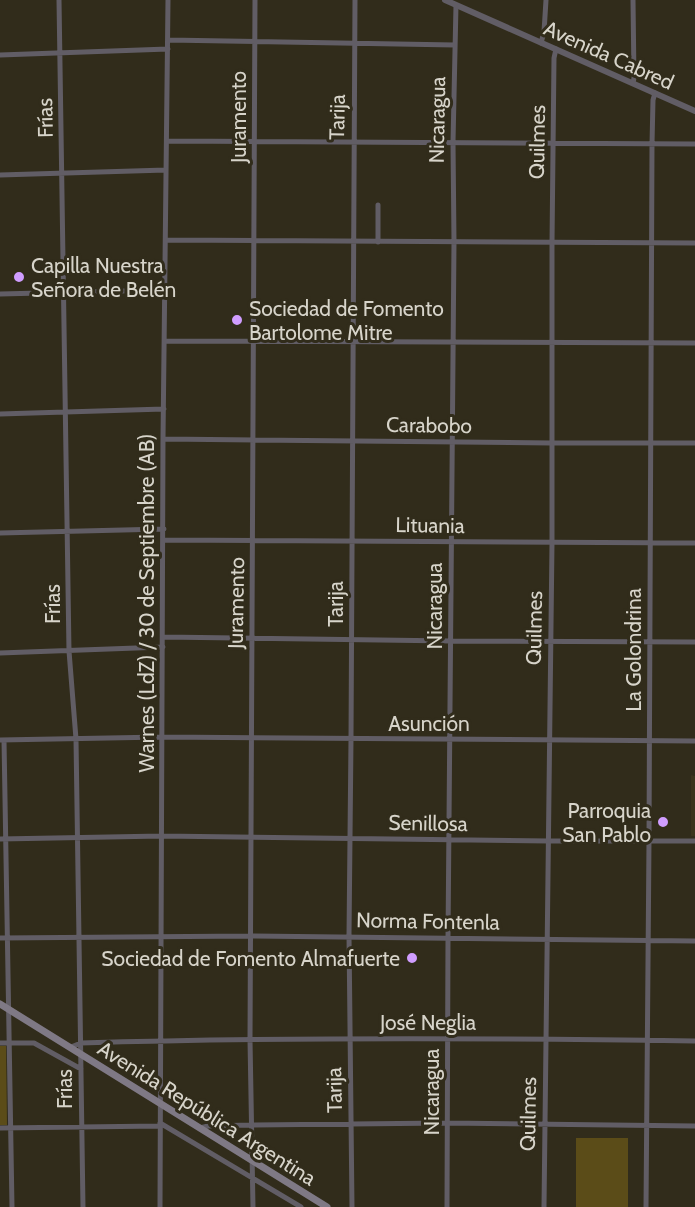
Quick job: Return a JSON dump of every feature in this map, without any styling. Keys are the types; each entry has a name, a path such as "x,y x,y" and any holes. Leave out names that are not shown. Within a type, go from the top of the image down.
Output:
{"main road":[{"name":"Avenida República Argentina","path":"0,1004 327,1207"}],"street":[{"name":"Frías","path":"59,0 69,651 76,739 83,1207"},
{"name":"Warnes (LdZ) / 30 de Septiembre (AB)","path":"160,1207 168,0"},
{"name":"Juramento","path":"253,1207 250,936 255,0"},
{"name":"Tarija","path":"352,1207 349,936 355,0"},
{"name":"Avenida Cabred","path":"444,0 695,111"},
{"path":"541,43 546,0"},
{"path":"633,0 633,83"},
{"name":"Nicaragua","path":"447,1207 453,142 456,5"},
{"path":"168,40 455,45"},
{"path":"0,55 168,49"},
{"name":"Quilmes","path":"544,1207 552,543 553,143 556,49"},
{"name":"La Golondrina","path":"645,1207 652,144 653,100 656,93"},
{"path":"167,141 695,144"},
{"path":"0,175 166,170"},
{"path":"378,206 378,242"},
{"path":"166,240 695,243"},
{"path":"0,294 165,290"},
{"path":"165,341 695,343"},
{"path":"0,414 164,409"},
{"name":"Carabobo","path":"164,439 695,443"},
{"path":"0,533 164,529"},
{"name":"Lituania","path":"164,540 695,543"},
{"path":"163,637 695,642"},
{"path":"0,653 163,647"},
{"name":"Asunción","path":"2,740 162,737 695,741"},
{"path":"2,740 12,1207"},
{"name":"Senillosa","path":"3,838 162,836 695,841"},
{"name":"Norma Fontenla","path":"0,938 349,936 695,941"},
{"name":"José Neglia","path":"81,1043 350,1038 695,1041"},
{"path":"0,1043 34,1043 81,1069"},
{"name":"Avenida República Argentina","path":"71,1047 81,1043"},
{"path":"200,1128 251,1125 447,1123 695,1126"},
{"path":"0,1128 160,1125"},
{"name":"Avenida República Argentina","path":"160,1125 301,1207"}],"shaded area":[{"path":"691,775 695,776 695,836 691,836"},
{"path":"0,1046 6,1046 7,1125 0,1125"},
{"path":"576,1138 628,1138 628,1207 576,1207"}],"place":[{"name":"Capilla Nuestra Señora de Belén","path":"19,277"},
{"name":"Sociedad de Fomento Bartolome Mitre","path":"237,320"},
{"name":"Parroquia San Pablo","path":"663,822"},
{"name":"Sociedad de Fomento Almafuerte","path":"412,958"}]}
